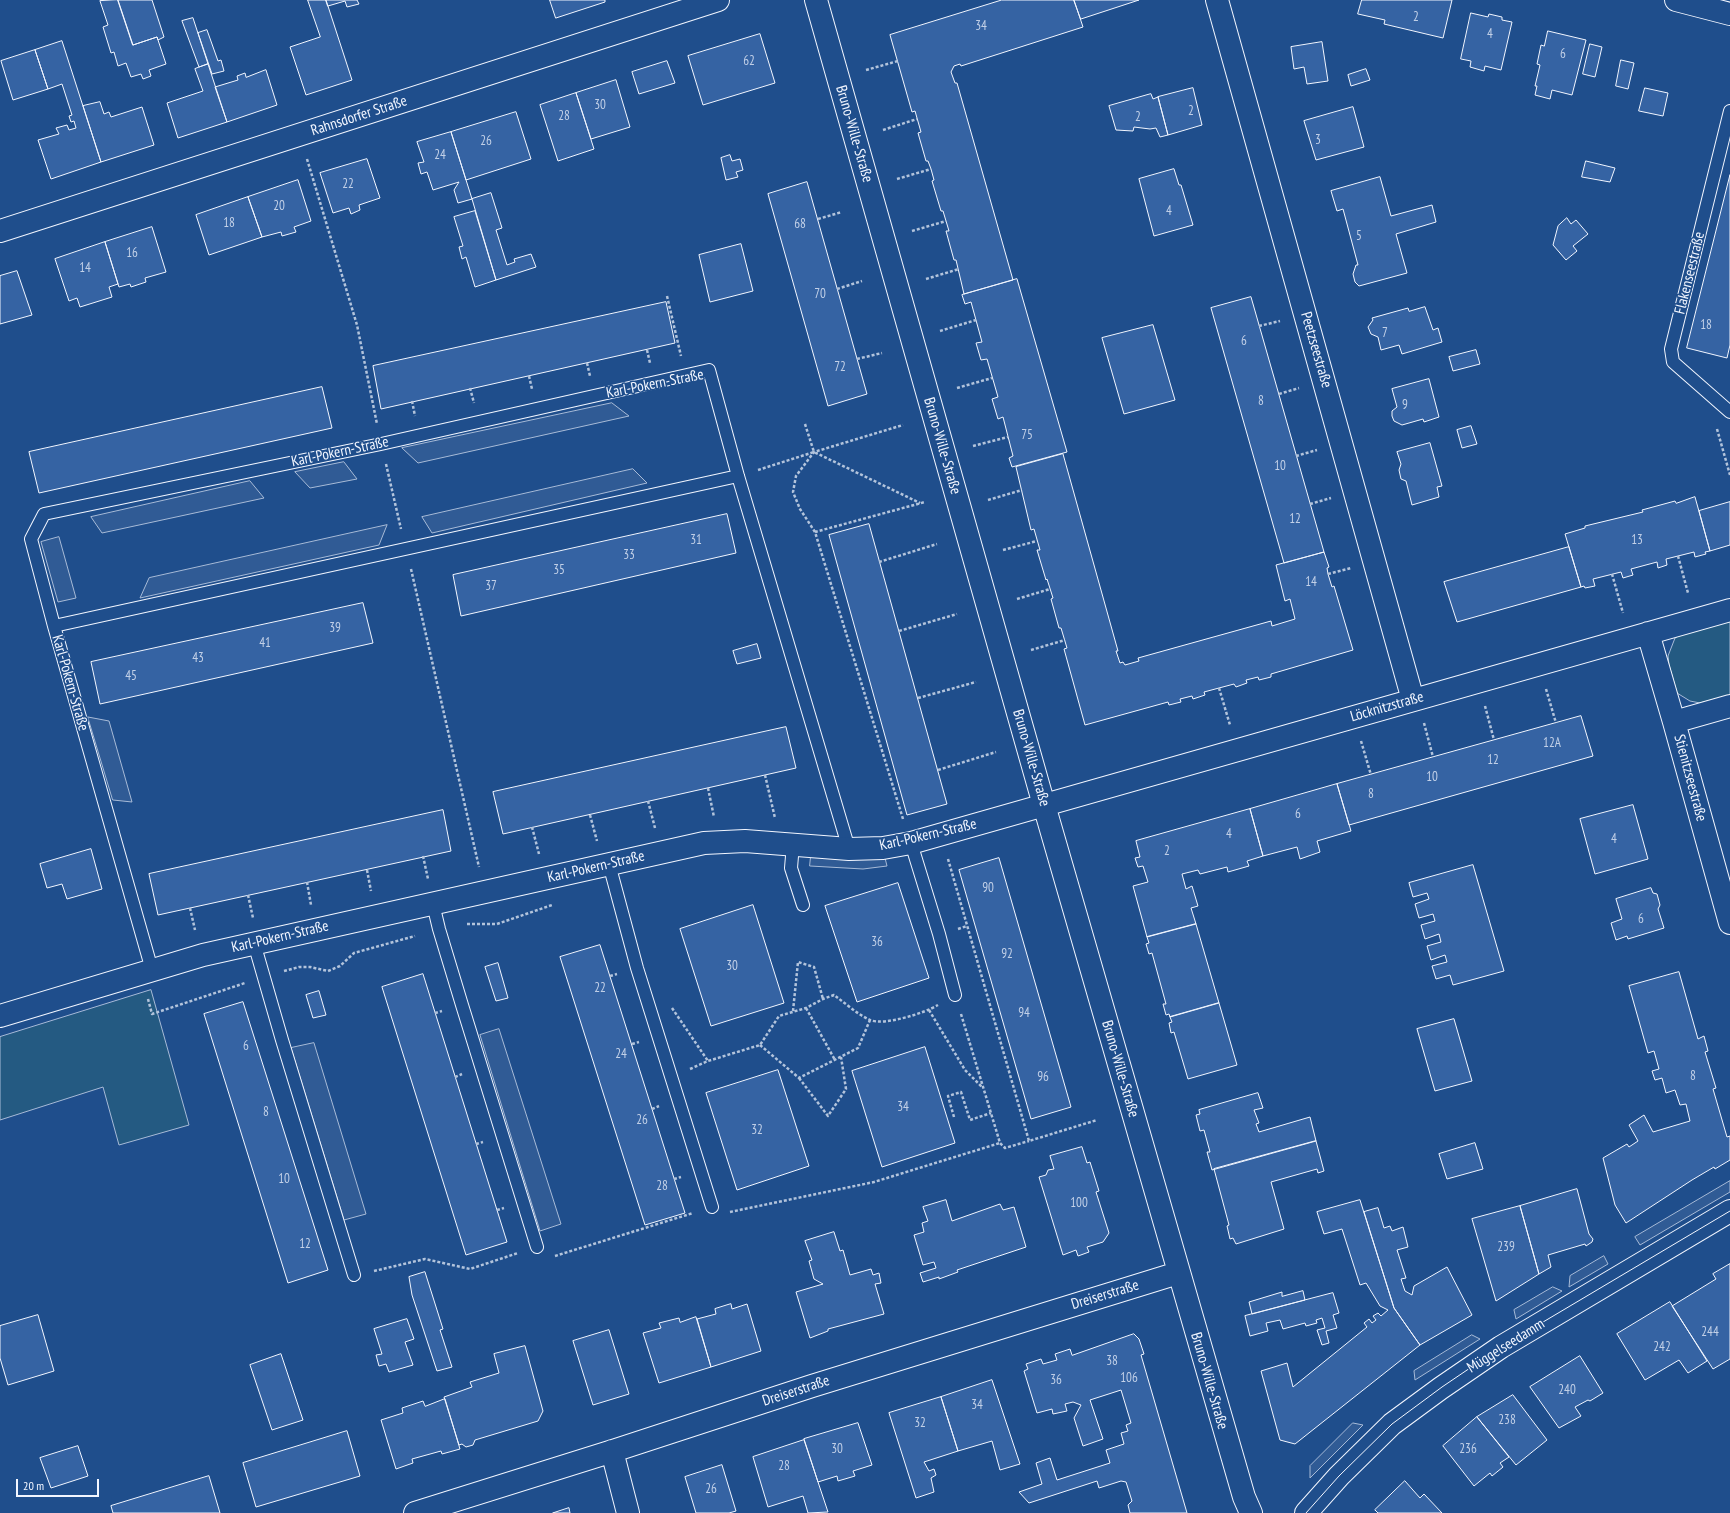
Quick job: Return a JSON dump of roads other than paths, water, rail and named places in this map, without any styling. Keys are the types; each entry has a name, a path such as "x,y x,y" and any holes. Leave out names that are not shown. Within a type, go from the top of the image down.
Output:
{"street":[{"name":"Rahnsdorfer Straße","path":"0,231 718,0"},
{"name":"Bruno-Wille-Straße","path":"816,0 1178,1273 1244,1497 1251,1513"},
{"name":"Peetzseestraße","path":"1217,0 1413,700"},
{"path":"1676,0 1730,14"},
{"name":"Löcknitzstraße","path":"1044,805 1730,610"},
{"name":"Stienitzseestraße","path":"1648,633 1730,923"},
{"path":"1674,722 1730,706"},
{"name":"Karl-Pokern-Straße","path":"0,1016 203,955 254,933 431,895 608,864 704,843 745,841 849,849 883,848 910,843 1044,805"},
{"name":"Müggelseedamm","path":"1306,1513 1339,1476 1392,1424 1441,1388 1501,1348 1730,1211"},
{"name":"Dreiserstraße","path":"415,1513 812,1386 1178,1273"},
{"path":"612,1451 628,1513"}],"lane":[{"name":"Flakenseestraße","path":"1730,111 1671,349 1673,362 1730,412"},
{"name":"Karl-Pokern-Straße","path":"54,626 738,476 709,370 381,444 44,514 31,538 54,626 152,970"},
{"path":"738,476 849,849"},
{"path":"910,843 939,934 955,995"},
{"path":"793,844 791,868 803,904"},
{"path":"608,864 636,968 712,1207"},
{"path":"431,895 439,929 537,1247"},
{"path":"254,933 264,977 354,1275"}],"tram line":[{"path":"1306,1513 1339,1476 1392,1424 1442,1387 1501,1347 1730,1211"}]}
